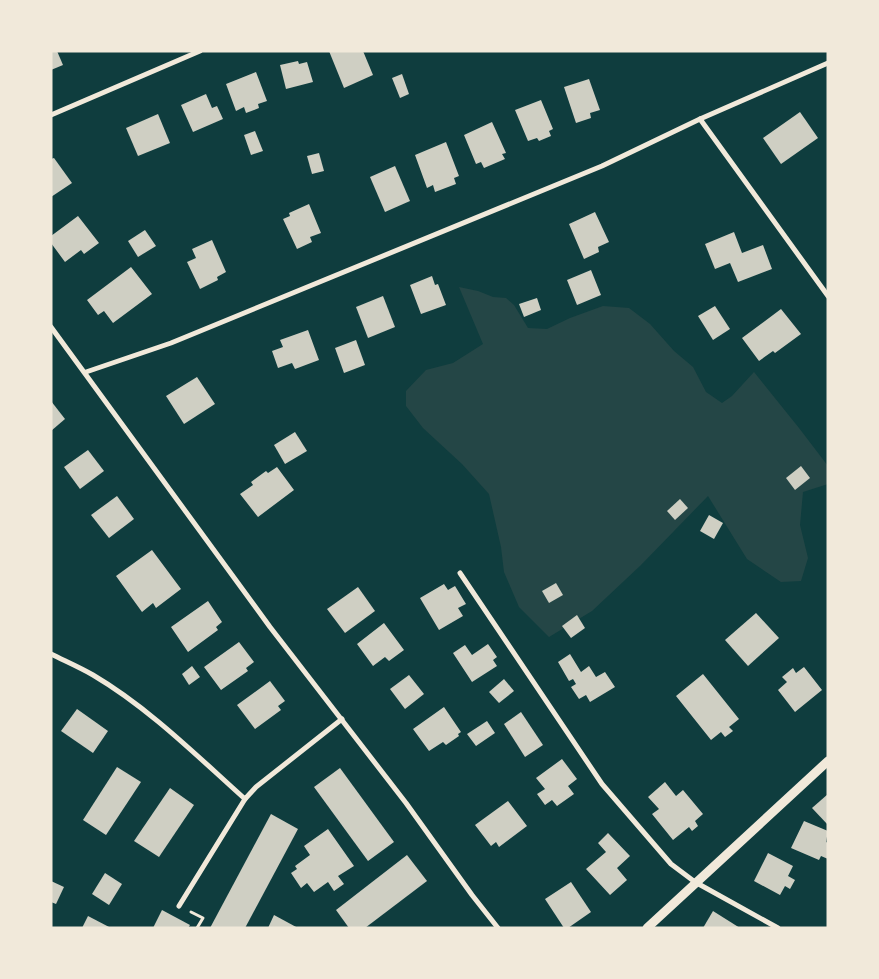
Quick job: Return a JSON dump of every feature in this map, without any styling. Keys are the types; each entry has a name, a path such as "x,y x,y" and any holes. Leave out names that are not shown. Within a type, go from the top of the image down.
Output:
{"street":[{"path":"51,115 200,51"},
{"path":"86,372 171,343 602,166 700,119 828,63"},
{"path":"700,119 828,296"},
{"path":"51,327 86,372 131,438 264,619 406,803 498,928"},
{"path":"460,573 602,784 671,864 695,882 778,928"},
{"path":"51,654 93,675 141,709 200,758 245,799"},
{"path":"179,906 245,799 256,787 342,719"},
{"path":"647,928 828,761"}],"path":[{"path":"179,906 202,918 197,928"}],"shaded area":[{"path":"459,287 478,291 493,297 506,298 514,305 528,328 547,329 603,306 629,308 650,324 674,351 693,367 706,392 722,403 732,396 754,372 828,466 828,484 803,492 800,525 808,558 801,581 781,582 747,559 708,496 641,565 592,611 549,637 519,607 504,572 501,547 489,494 462,464 423,428 406,406 406,391 426,370 453,363 483,344"}],"building":[{"path":"51,51 57,51 63,65 51,70"},
{"path":"329,51 363,51 373,75 344,88"},
{"path":"298,61 299,64 307,62 313,82 286,89 280,65"},
{"path":"256,72 267,101 258,104 259,108 246,113 244,107 236,111 226,84"},
{"path":"402,74 409,94 400,98 392,78"},
{"path":"589,79 600,110 590,113 591,118 576,123 564,87"},
{"path":"206,94 212,108 217,106 223,119 193,132 181,105"},
{"path":"541,100 553,129 549,131 551,136 539,141 537,138 528,141 515,110"},
{"path":"800,112 818,138 781,164 763,138"},
{"path":"158,114 170,143 138,156 126,128"},
{"path":"492,122 506,153 502,154 505,159 484,168 481,162 476,164 464,135"},
{"path":"255,131 263,151 251,155 244,135"},
{"path":"446,142 459,176 454,178 456,184 435,192 433,185 427,188 415,155"},
{"path":"319,153 324,171 312,174 307,156"},
{"path":"54,158 72,183 51,197 51,159"},
{"path":"395,166 410,201 385,212 370,177"},
{"path":"309,204 321,233 310,237 312,242 297,249 283,219 290,216 289,213"},
{"path":"595,212 609,242 598,247 599,252 584,259 569,224"},
{"path":"78,216 99,243 84,254 81,250 65,262 51,243 51,236"},
{"path":"145,230 156,246 138,257 128,241"},
{"path":"734,232 742,253 763,245 772,269 738,282 730,263 715,269 705,244"},
{"path":"212,240 226,272 217,277 218,280 200,289 187,262 196,258 192,249"},
{"path":"131,267 152,294 113,323 104,311 98,315 87,300"},
{"path":"591,270 601,295 577,305 567,280"},
{"path":"432,276 435,285 438,284 446,305 421,314 410,285"},
{"path":"383,296 395,327 368,338 356,307"},
{"path":"537,298 541,310 524,317 519,304"},
{"path":"715,306 730,329 713,340 698,316"},
{"path":"781,309 801,334 775,353 773,351 759,361 742,338"},
{"path":"308,330 319,360 295,369 292,363 278,368 272,351 283,347 280,340"},
{"path":"356,340 365,365 344,373 335,348"},
{"path":"197,377 215,404 184,424 166,396"},
{"path":"51,401 65,419 51,431"},
{"path":"295,432 307,451 285,464 274,445"},
{"path":"88,450 104,471 80,489 64,467"},
{"path":"801,466 810,478 795,490 786,478"},
{"path":"277,467 294,490 258,517 240,494 253,485 251,482 266,471 268,473"},
{"path":"117,496 134,519 109,538 91,515"},
{"path":"680,499 688,508 675,520 667,511"},
{"path":"709,515 723,523 714,539 700,531"},
{"path":"152,550 181,589 156,608 153,603 142,612 116,576"},
{"path":"556,583 563,595 549,603 542,591"},
{"path":"444,584 448,590 455,586 466,604 458,608 463,616 439,630 420,598"},
{"path":"358,587 375,611 345,633 327,609"},
{"path":"208,601 222,622 216,627 218,630 188,652 171,627"},
{"path":"756,613 779,638 748,666 725,640"},
{"path":"577,615 585,628 571,638 562,626"},
{"path":"384,623 404,650 389,661 385,657 373,666 357,644"},
{"path":"239,642 254,662 246,668 248,671 221,690 204,667"},
{"path":"488,644 497,657 493,660 497,666 472,682 453,653 465,645 472,655"},
{"path":"570,654 581,672 589,666 596,677 605,672 615,687 590,702 586,695 579,699 571,687 576,684 573,679 569,681 558,662"},
{"path":"192,666 200,677 189,685 182,674"},
{"path":"804,667 822,690 795,712 778,690 787,682 782,677 793,668 796,673"},
{"path":"703,674 739,719 729,727 733,731 725,737 721,732 711,740 676,696"},
{"path":"409,675 424,694 405,709 390,689"},
{"path":"504,679 514,691 499,703 489,692"},
{"path":"270,681 285,701 278,706 281,710 255,729 237,705"},
{"path":"444,707 461,732 458,734 459,736 446,745 443,742 429,751 413,729"},
{"path":"77,709 108,731 93,753 61,731"},
{"path":"521,712 543,745 525,757 504,724"},
{"path":"487,721 495,733 476,746 467,734"},
{"path":"562,759 577,779 568,786 574,794 557,806 552,800 545,805 537,794 545,789 536,778"},
{"path":"117,767 141,782 106,835 83,820"},
{"path":"340,768 394,842 368,861 314,787"},
{"path":"665,782 676,796 683,790 703,814 695,821 698,826 692,831 689,827 673,840 652,814 659,809 648,797"},
{"path":"170,788 194,805 159,857 134,841"},
{"path":"828,794 828,825 812,808"},
{"path":"508,801 527,826 499,847 496,842 491,846 475,825"},
{"path":"271,814 298,829 245,928 210,928"},
{"path":"804,821 828,831 826,842 828,843 828,859 821,856 819,860 791,848"},
{"path":"328,829 354,866 338,876 344,884 334,891 328,882 314,892 307,883 301,888 291,873 297,869 295,866 310,855 304,846"},
{"path":"608,833 630,856 617,868 627,880 610,895 586,869 606,852 598,843"},
{"path":"768,853 793,866 788,876 795,880 790,889 785,886 780,895 754,881"},
{"path":"407,855 427,881 365,928 349,928 336,910"},
{"path":"105,873 122,884 109,905 92,894"},
{"path":"51,881 64,887 56,904 51,902"},
{"path":"571,882 591,912 568,928 564,928 545,899"},
{"path":"162,910 190,925 188,928 153,928"},
{"path":"713,911 740,928 703,928"},
{"path":"274,915 298,928 268,928"},
{"path":"88,916 111,928 82,928"}]}
